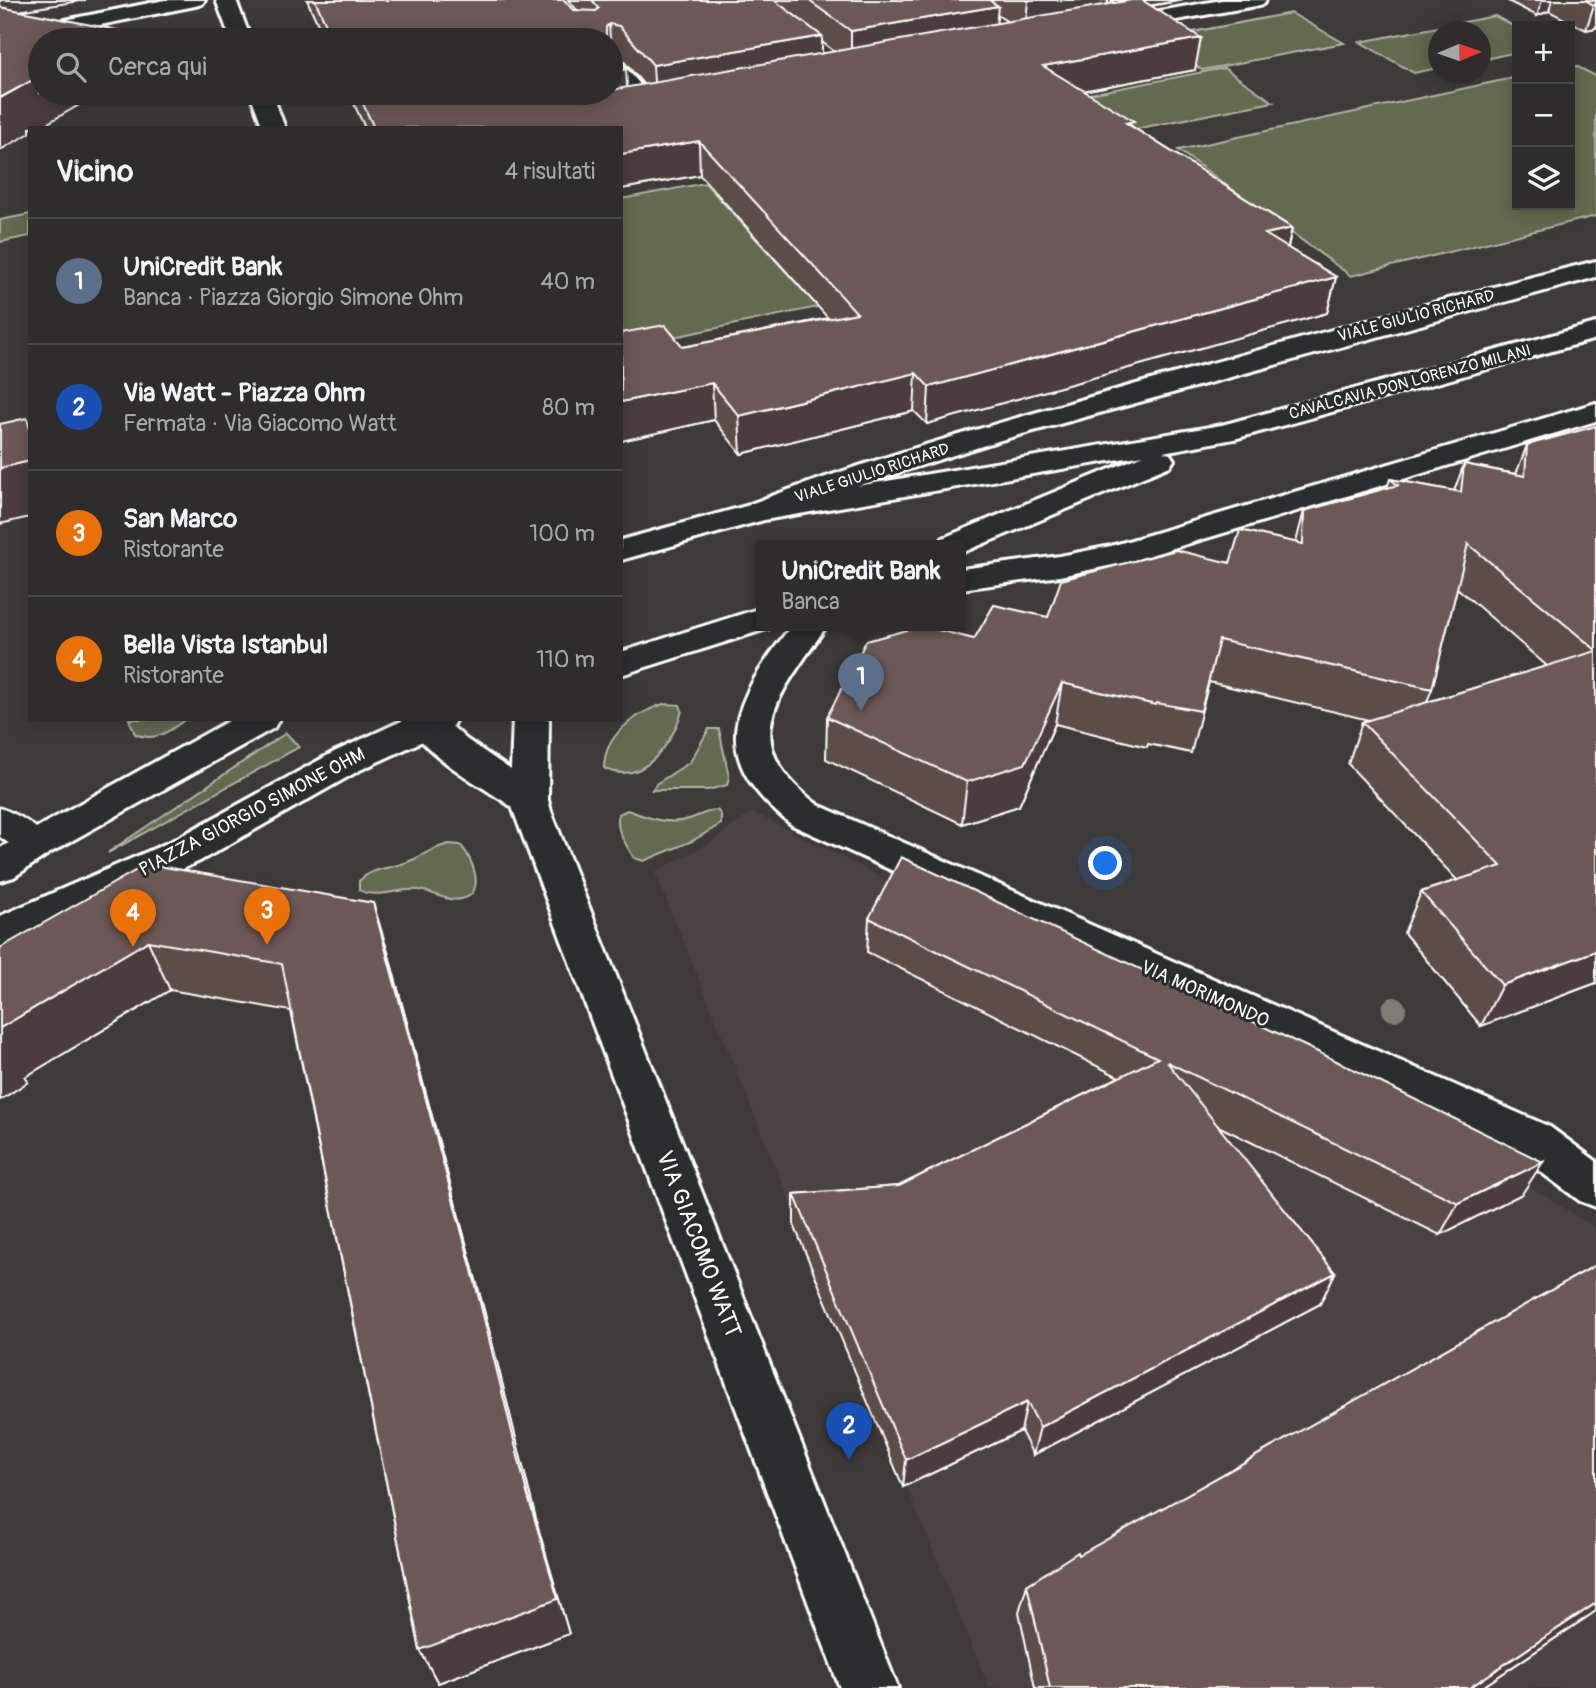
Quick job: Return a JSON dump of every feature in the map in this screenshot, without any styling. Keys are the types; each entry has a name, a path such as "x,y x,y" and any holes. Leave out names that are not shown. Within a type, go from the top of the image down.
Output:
{"street":[{"path":"48,28 158,3 195,0"},
{"path":"226,0 236,28"},
{"path":"1101,28 1226,2 1256,0"},
{"path":"0,39 28,33"},
{"path":"623,79 648,108"},
{"path":"624,112 675,103"},
{"path":"265,105 273,126"},
{"name":"VIALE GIULIO RICHARD","path":"761,512 835,482 1085,407 1362,330 1596,269"},
{"name":"CAVALCAVIA DON LORENZO MILANI","path":"1224,433 1596,331"},
{"path":"966,578 1060,566 1116,555 1596,412"},
{"path":"966,540 1224,433"},
{"name":"VIALE GIULIO RICHARD","path":"761,512 1224,433"},
{"path":"623,550 761,512"},
{"path":"623,663 756,621"},
{"name":"VIA MORIMONDO","path":"806,631 766,689 756,712 753,747 761,772 780,796 805,815 1534,1141 1596,1187"},
{"path":"0,867 34,844 257,721"},
{"name":"PIAZZA GIORGIO SIMONE OHM","path":"0,933 186,851 347,761 428,721"},
{"name":"PIAZZA GIORGIO SIMONE OHM","path":"431,721 453,748 529,800"},
{"path":"529,800 531,721"},
{"name":"VIA GIACOMO WATT","path":"529,800 869,1688"}],"lane":[{"path":"1104,6 1128,23"},
{"path":"0,820 34,844"}],"shaded area":[{"path":"753,812 1102,989 1532,1188 1596,1228 1596,1688 989,1688 655,872 705,846"}],"green space":[{"path":"1291,13 1344,43 1202,70 1156,39"},
{"path":"1495,16 1512,25 1512,53 1491,58 1491,21 1469,21"},
{"path":"1428,29 1428,70 1414,73 1360,42"},
{"path":"1575,66 1596,76 1596,216 1351,276 1178,150 1491,84 1512,78 1512,210 1575,210"},
{"path":"1224,68 1273,102 1120,132 1074,97"},
{"path":"705,183 818,307 623,348 623,199"},
{"path":"28,214 28,236 0,242 0,220"},
{"path":"663,704 680,705 682,711 671,736 654,759 631,772 618,773 604,768 609,745 623,727"},
{"path":"130,721 183,721 156,736 135,734"},
{"path":"709,729 719,729 729,777 727,785 708,790 652,790 656,784 690,762"},
{"path":"286,733 299,747 108,853 110,851"},
{"path":"627,810 673,822 717,810 721,815 721,824 692,841 644,861 634,858 619,831 619,814"},
{"path":"449,844 460,845 473,866 476,883 469,896 456,900 419,890 373,894 359,890 359,881 371,872 405,863"}],"building":[{"path":"315,0 564,0 573,10 596,11 599,8 592,0 774,0 822,36 653,65 623,28 609,24 606,28 328,28"},
{"path":"808,0 989,0 998,6 851,31"},
{"path":"1142,0 1201,38 1043,66 1134,121 1126,123 1292,228 1265,234 1336,277 929,387 916,373 739,416 712,383 623,402 623,333 665,325 683,347 857,313 699,141 623,154 623,126 373,126 363,105 623,105 623,88"},
{"path":"1585,0 1596,0 1596,4 1594,5"},
{"path":"0,7 107,28 28,28 28,83 0,98"},
{"path":"27,418 28,461 0,468 0,424"},
{"path":"1596,426 1596,650 1468,544 1432,689 1219,640 1201,711 1157,703 1156,705 1062,683 1025,764 967,782 827,717 866,641 903,631 942,631 974,639 994,605 1048,617 1061,580 1176,550 1230,563 1240,530 1303,544 1304,511 1398,485 1390,479 1461,492 1464,464 1525,476 1527,445"},
{"path":"1596,651 1596,951 1502,985 1421,892 1501,866 1362,722"},
{"path":"901,857 1320,1053 1543,1162 1458,1203 1167,1062 1335,1273 1040,1427 1027,1402 906,1460 794,1194 899,1186 1158,1058 869,918"},
{"path":"147,864 373,903 472,1270 527,1493 558,1599 420,1650 282,964 148,941 0,1028 0,948"},
{"path":"1596,1265 1596,1603 1469,1688 1050,1688 1027,1585 1078,1552 1079,1555"}],"place":[{"name":"UniCredit Bank","path":"861,711"},
{"name":"San Marco","path":"267,945"},
{"name":"Bella Vista Istanbul","path":"133,947"},
{"name":"Via Watt - Piazza Ohm","path":"849,1460"}]}
